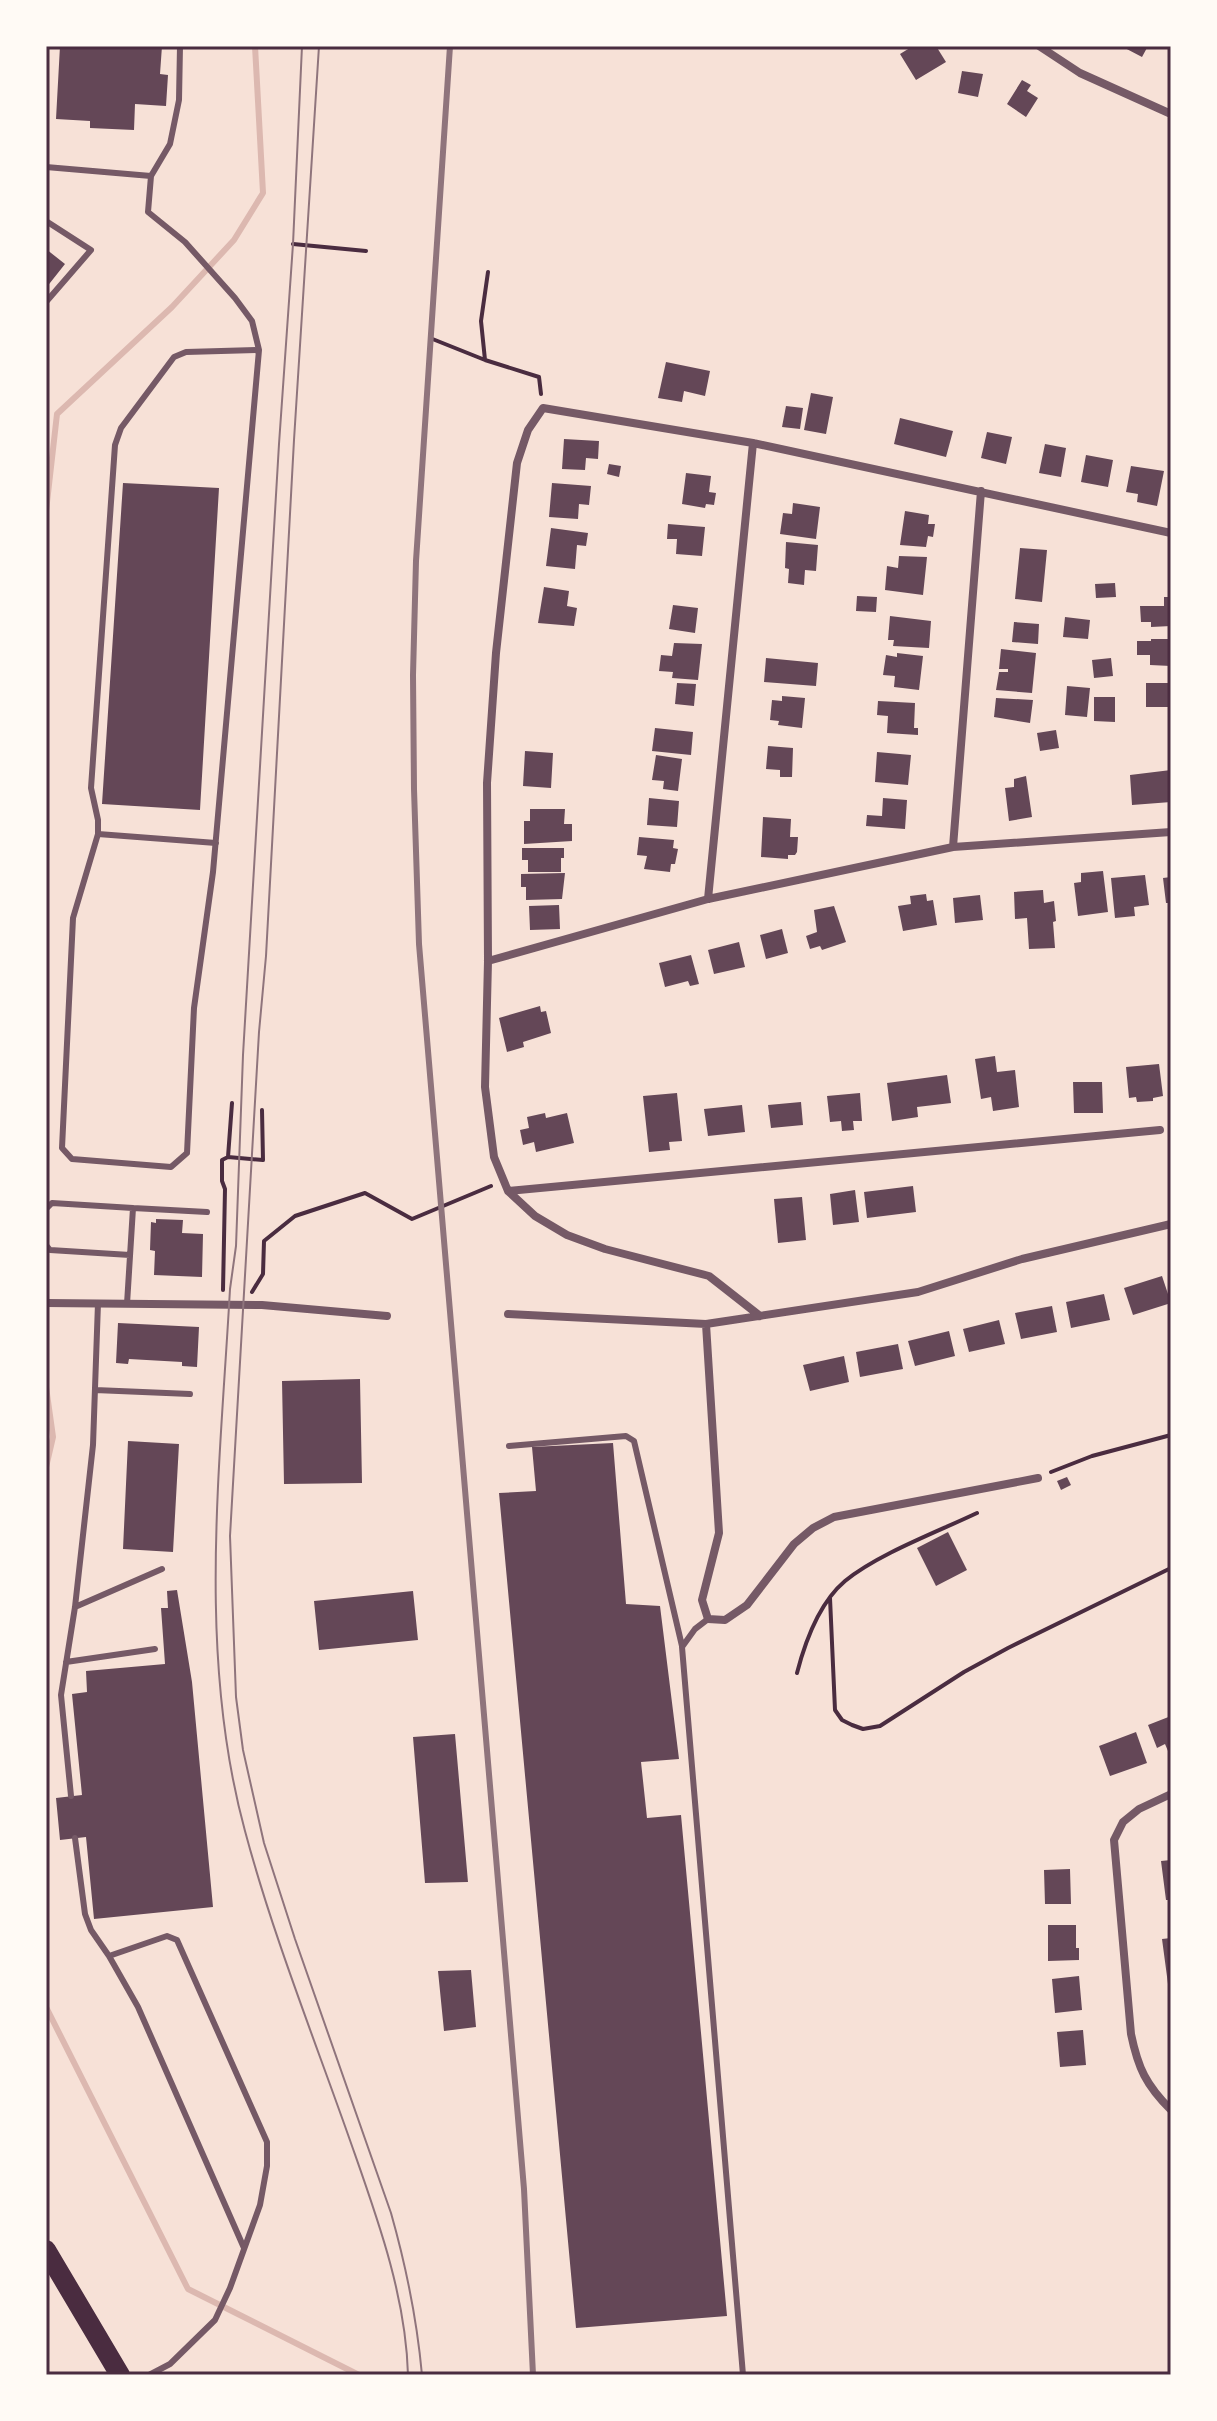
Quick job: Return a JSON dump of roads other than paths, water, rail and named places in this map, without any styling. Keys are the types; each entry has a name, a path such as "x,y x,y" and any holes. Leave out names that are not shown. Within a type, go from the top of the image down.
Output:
{"main road":[{"path":"46,2250 120,2375"}],"street":[{"path":"1039,46 1080,73 1171,114"},
{"path":"760,1316 709,1276 605,1249 567,1235 535,1216 508,1191 494,1157 485,1087 487,783 496,653 517,463 528,430 543,408 753,443 1171,533"},
{"path":"708,899 753,443"},
{"path":"953,847 981,491"},
{"path":"488,961 708,899 953,847 1171,832"},
{"path":"508,1191 1160,1130"},
{"path":"508,1314 706,1324 918,1292 1022,1259 1171,1224"},
{"path":"46,1303 262,1305 387,1316"},
{"path":"706,1324 719,1533 702,1600 708,1619 725,1620 747,1605 794,1544 813,1528 834,1517 1038,1478"},
{"path":"1171,1794 1139,1809 1123,1822 1114,1840 1131,2034 1137,2062 1148,2084 1171,2110"}],"lane":[{"path":"180,46 179,100 170,144 151,176 148,212 185,242 235,298 252,321 259,350 216,843 194,1008 187,1153 171,1167 72,1159 62,1148 73,918 98,834 91,788 115,445 121,428 174,357 186,352 259,350"},
{"path":"46,167 151,176"},
{"path":"46,221 91,250 46,302"},
{"path":"98,834 216,843"},
{"path":"46,1209 52,1203 207,1212"},
{"path":"127,1304 133,1208"},
{"path":"46,1245 50,1250 130,1255"},
{"path":"71,1796 61,1695 75,1607 95,1424 98,1303"},
{"path":"95,1390 190,1394"},
{"path":"509,1446 626,1436 634,1441 682,1647 743,2375"},
{"path":"75,1607 162,1569"},
{"path":"682,1647 695,1629 708,1619"},
{"path":"66,1662 155,1649"},
{"path":"75,1838 85,1914 91,1930 138,2007 244,2248"},
{"path":"109,1956 167,1936 177,1940 267,2142 267,2166 260,2205 215,2320 170,2364 149,2375"}],"waterway":[{"path":"46,511 57,414 172,307 234,240 263,193 255,46"},
{"path":"46,1387 53,1437 46,1467"},
{"path":"46,2007 188,2289 359,2375"}],"tram line":[{"path":"302,46 293,244 243,1055 236,1246 221,1425 217,1630 221,1697 230,1765 245,1831 282,1950 381,2230 402,2317 408,2375"},
{"path":"319,46 230,1536 236,1697 243,1750 264,1843 391,2213 410,2293 422,2375"}],"railway":[{"path":"450,46 416,561 413,675 419,944 524,2189 533,2375"}]}
